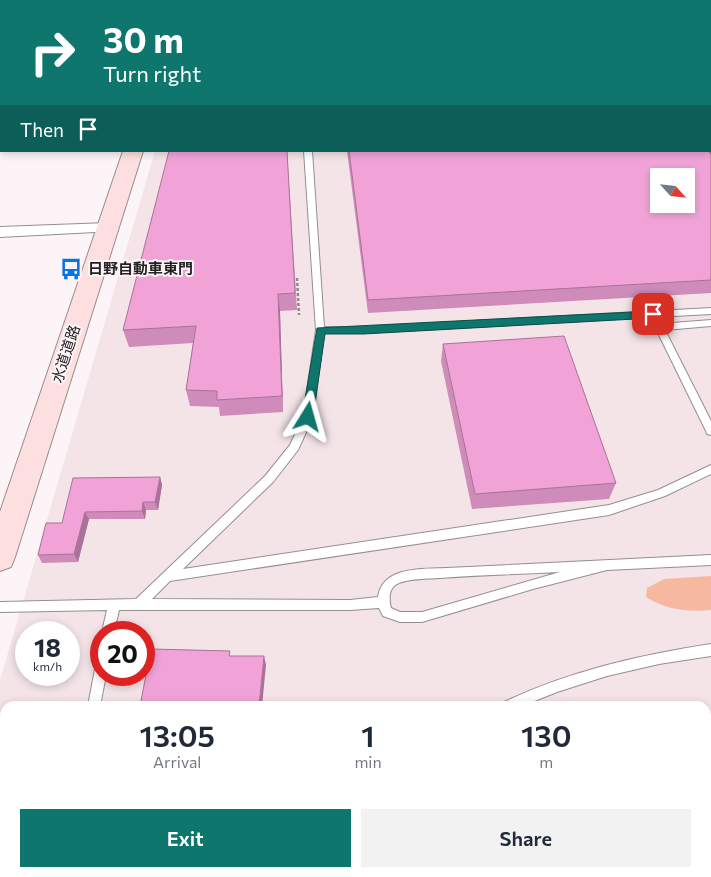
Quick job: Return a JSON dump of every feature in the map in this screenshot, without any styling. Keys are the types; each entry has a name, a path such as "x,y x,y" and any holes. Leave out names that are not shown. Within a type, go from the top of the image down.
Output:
{"street":[{"name":"水道道路","path":"0,557 5,527 133,152"},
{"path":"0,232 108,228"}],"lane":[{"path":"140,604 269,478 294,447 308,417 320,330 308,152"},
{"path":"320,330 363,330 711,312"},
{"path":"711,323 659,327 711,431"},
{"path":"166,578 609,510 651,499 686,485 711,469"},
{"path":"606,565 533,584 422,618 400,617 387,612 383,602 385,589 394,580 444,573 606,565 711,560"},
{"path":"0,606 140,604 350,605 383,602"},
{"path":"110,621 114,605"},
{"path":"518,701 531,695 610,669 711,650"},
{"path":"95,701 98,686"}],"shaded area":[{"path":"155,152 711,152 711,701 0,701 0,680 15,629 15,686 80,686 80,621 17,621"},
{"path":"711,576 711,610 677,609 661,605 646,597 647,588 664,579"}],"building":[{"path":"169,152 287,152 295,293 278,294 282,396 217,400 217,391 186,390 196,326 123,330"},
{"path":"349,152 709,152 711,155 711,280 368,300"},
{"path":"564,336 616,483 475,494 443,344"},
{"path":"160,477 155,502 143,502 142,511 85,512 74,554 38,555 46,523 62,523 73,478"},
{"path":"155,649 230,651 229,656 264,656 260,701 141,701 144,686 155,686"}],"place":[{"name":"日野自動車東門","path":"71,269"}],"route":[{"path":"308,417 320,330 363,330 653,314"}]}
